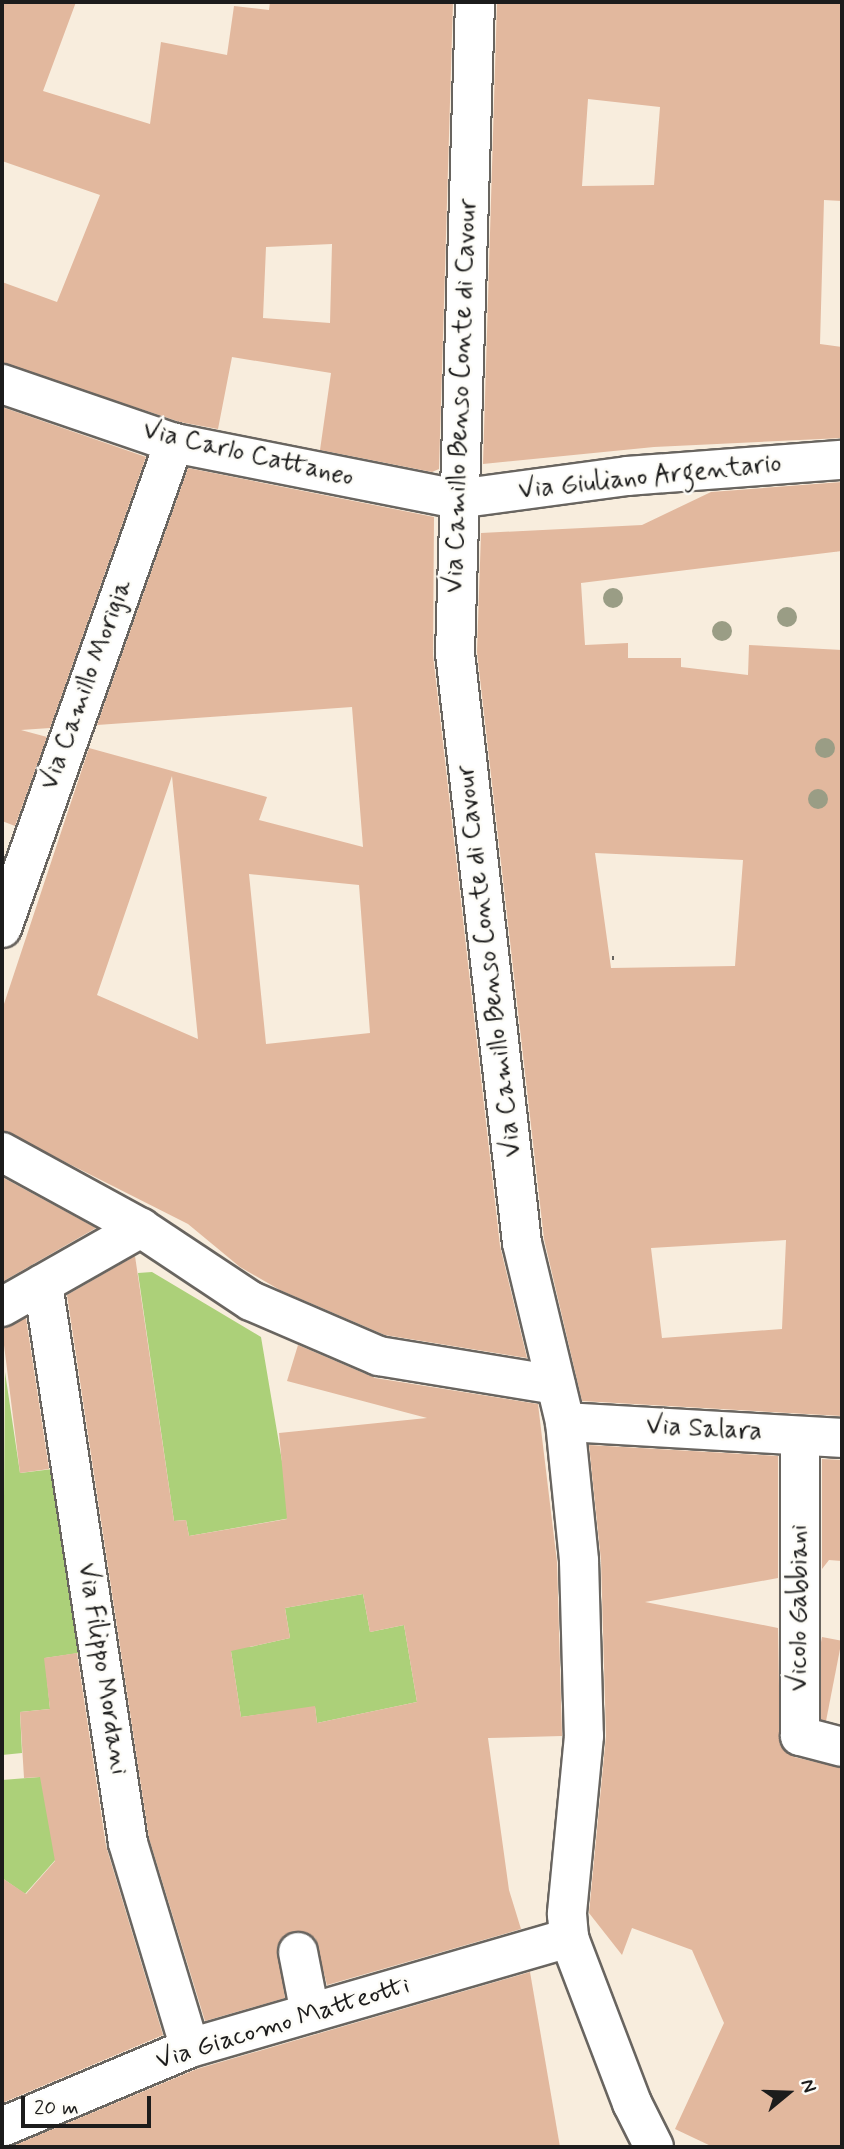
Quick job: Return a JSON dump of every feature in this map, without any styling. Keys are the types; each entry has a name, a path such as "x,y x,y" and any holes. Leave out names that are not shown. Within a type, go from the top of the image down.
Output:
{"street":[{"name":"Via Camillo Benso Conte di Cavour","path":"475,2 457,499 455,653 487,961 522,1242 565,1422 579,1561 584,1736 568,1926"},
{"name":"Via Carlo Cattaneo","path":"2,384 174,443 457,499"},
{"name":"Via Camillo Morigia","path":"2,928 174,443"},
{"name":"Via Giuliano Argentario","path":"457,499 627,476 842,460"},
{"path":"2,1152 141,1228 251,1301 379,1356 556,1385"},
{"path":"2,1307 141,1228"},
{"name":"Via Filippo Mordani","path":"43,1284 128,1843 190,2048"},
{"name":"Via Salara","path":"565,1422 842,1438"},
{"name":"Vicolo Gabbiani","path":"800,1436 800,1736 842,1747"},
{"path":"568,1926 632,2103 654,2147"},
{"name":"Via Giacomo Matteotti","path":"2,2127 190,2048 310,2013 568,1926"},
{"path":"298,1952 310,2013"}],"path":[{"path":"612,958 619,958"}],"green space":[{"path":"152,1272 261,1337 283,1467 387,1501 189,1536 186,1520 174,1521 138,1273"},
{"path":"5,1372 20,1473 53,1469 79,1653 45,1658 50,1709 20,1712 22,1753 2,1755"},
{"path":"363,1594 370,1632 404,1625 417,1702 317,1723 315,1707 241,1717 226,1618 250,1647 290,1638 285,1608"},
{"path":"52,1776 65,1849 25,1894 2,1878 2,1780"}],"building":[{"path":"2,2 76,2 43,91 150,124 161,42 227,55 234,6 269,10 270,2 453,2 439,469 432,472 320,450 331,373 232,357 218,429 180,422 2,363 2,282 57,302 100,195 2,161","holes":["332,244 330,323 263,318 266,247"]},
{"path":"497,2 842,2 842,201 824,200 820,344 842,347 842,438 654,447 483,464","holes":["588,99 660,107 654,185 582,186"]},
{"path":"2,407 146,457 50,728 21,730 47,737 15,826 2,821"},
{"path":"188,468 434,517 433,655 500,1246 527,1358 385,1335 280,1290 240,1267 188,1224 2,1130 2,1010 89,748 267,797 259,820 363,847 352,707 97,725","holes":["172,776 198,1039 97,995","249,874 359,885 370,1033 266,1044"]},
{"path":"842,482 842,551 581,583 585,645 628,643 628,658 681,658 681,667 748,675 749,645 842,650 842,1416 582,1401 544,1239 477,652 481,533 642,525 711,492","holes":["595,853 743,860 735,966 611,968","786,1240 782,1329 662,1338 651,1248"]},
{"path":"2,1177 96,1228 2,1282"},
{"path":"135,1256 174,1521 186,1520 189,1536 287,1519 279,1433 427,1418 287,1381 298,1345 375,1378 538,1404 557,1562 562,1736 488,1738 509,1890 521,1929 327,1985 315,1938 293,1931 277,1946 285,1998 205,2021 149,1838 67,1295","holes":["363,1594 370,1632 404,1625 417,1702 317,1723 315,1706 241,1717 231,1651 290,1638 285,1608"]},
{"path":"26,1318 49,1469 20,1473 2,1329"},
{"path":"589,1445 778,1456 778,1578 645,1602 778,1628 780,1745 794,1757 842,1768 842,2147 713,2147 675,2129 724,2023 692,1950 632,1928 622,1955 589,1913 606,1736 601,1560"},
{"path":"822,1459 842,1460 842,1561 829,1560 822,1569"},
{"path":"822,1637 842,1641 826,1721 806,1717"},
{"path":"77,1653 106,1846 163,2035 2,2103 2,1878 26,1894 55,1861 40,1777 24,1778 20,1712 50,1709 44,1658"},
{"path":"530,1972 560,2147 10,2147 197,2069"}]}
